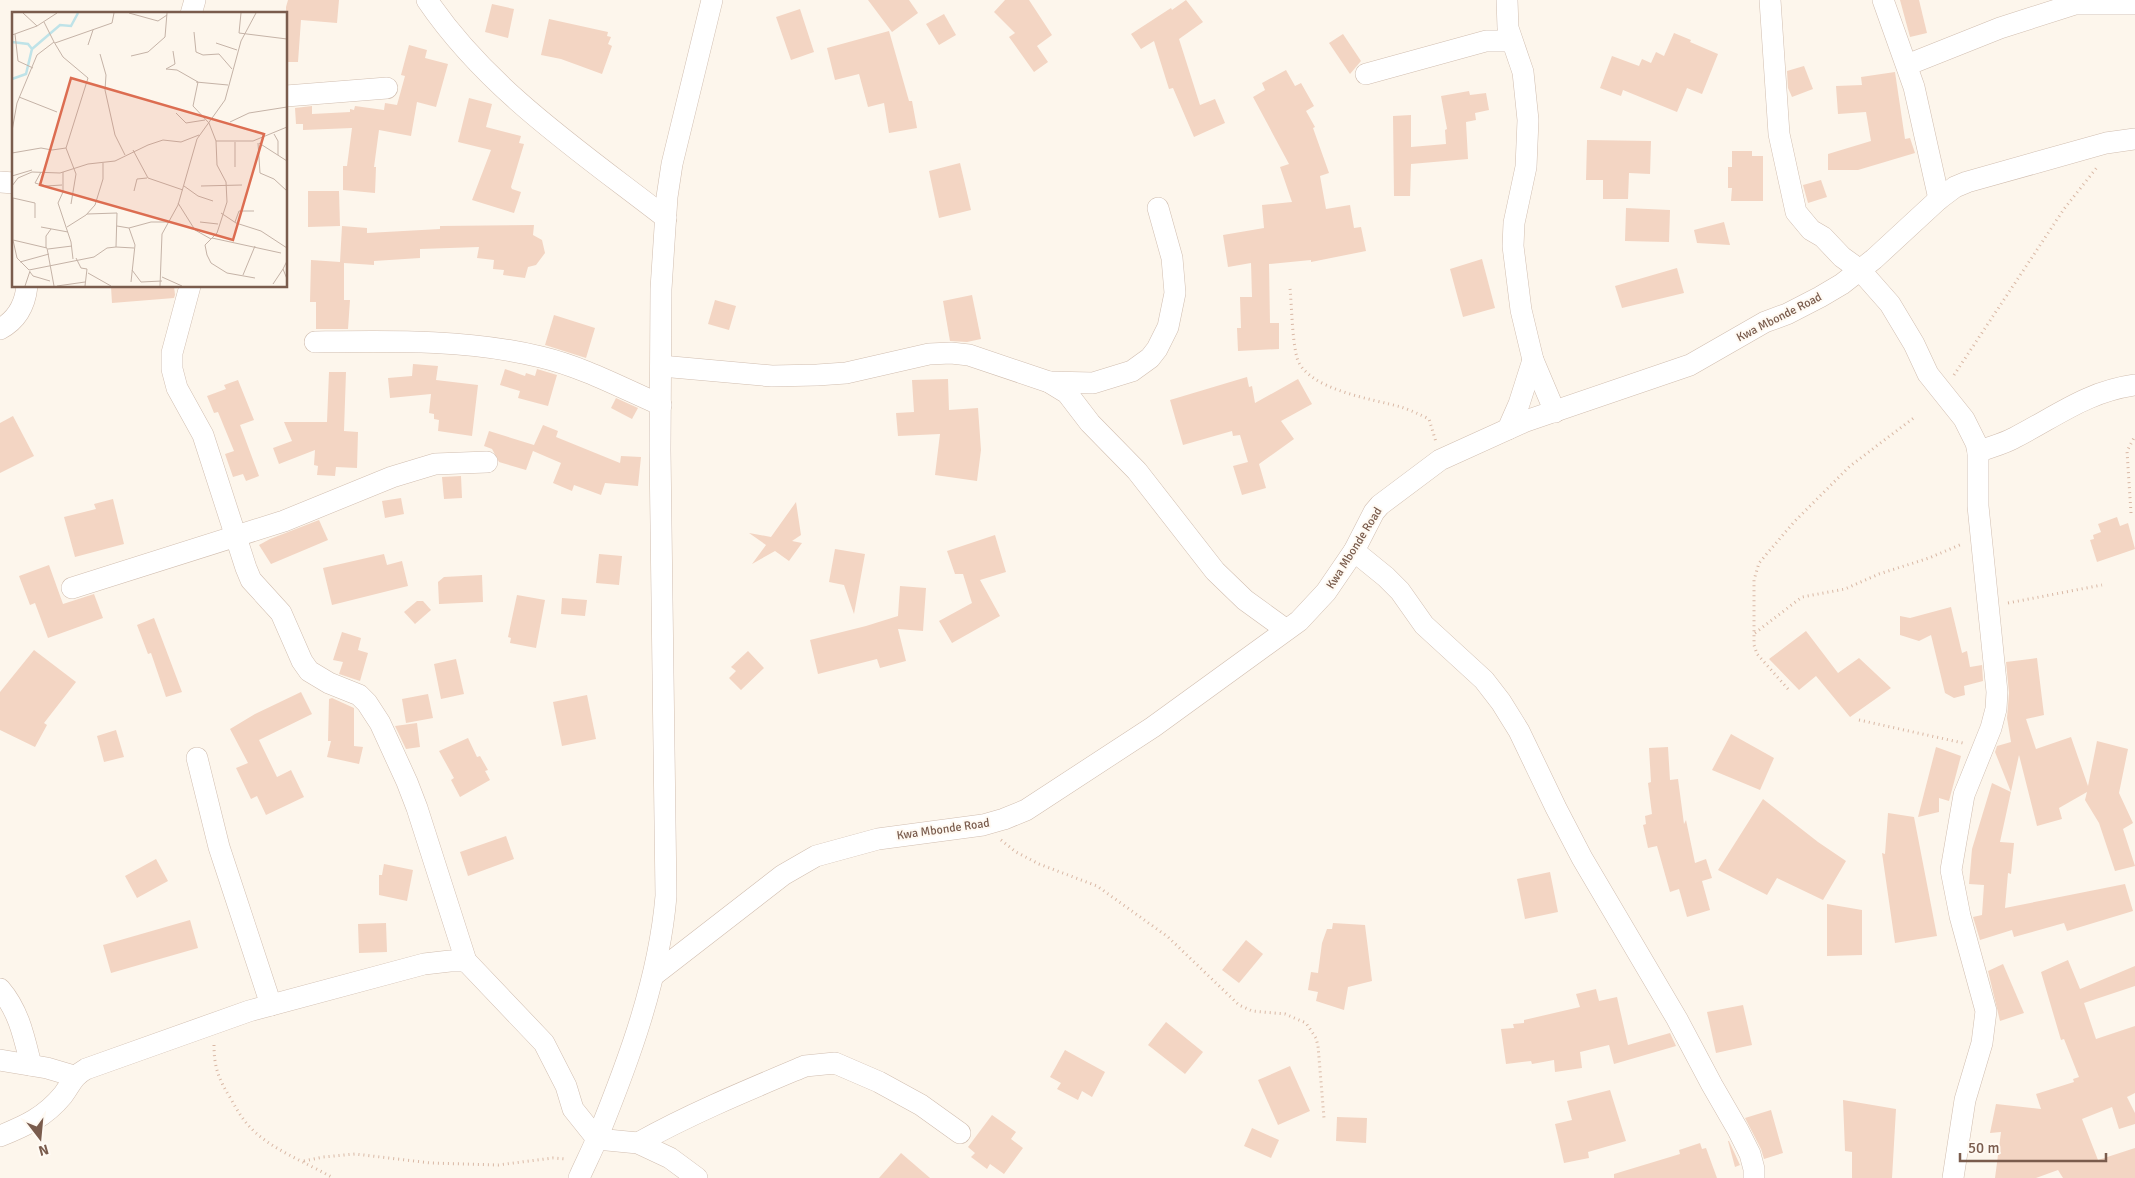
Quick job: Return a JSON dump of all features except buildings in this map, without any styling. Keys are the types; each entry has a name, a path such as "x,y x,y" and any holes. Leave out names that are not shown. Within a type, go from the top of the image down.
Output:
{"street":[{"path":"427,0 443,23 483,70 540,121 666,218"},
{"path":"1507,0 1506,10 1511,41 1523,72 1528,120 1526,167 1514,223 1513,246 1521,310 1533,360 1555,412"},
{"path":"1770,0 1779,134 1796,212 1811,230 1824,237 1842,257 1860,270 1890,304 1914,344 1928,374 1964,419 1973,435 1978,452 1978,506 1996,692 1994,718 1964,796 1951,870 1960,916 1986,1011 1982,1043 1965,1100 1953,1178"},
{"path":"1883,0 1916,95 1938,199"},
{"path":"582,1170 597,1139 629,1054 654,975 664,927 666,896 661,289 672,164 714,1"},
{"path":"1907,65 2000,28 2075,4 2100,2 2135,4"},
{"path":"1366,74 1486,41 1511,41"},
{"path":"288,96 387,88"},
{"name":"Kwa Mbonde Road","path":"654,975 783,875 816,856 878,839 983,825 1004,819 1026,810 1153,727 1298,621 1326,592 1354,551 1374,512 1380,505 1440,460 1526,421 1703,360 1765,322 1787,314 1820,297 1860,270 1938,199 1955,187 1967,182 2127,140"},
{"path":"1049,382 1093,382 1132,371 1150,358 1157,349 1168,327 1175,293 1172,258 1158,208"},
{"path":"0,329 8,325 19,314 26,296 27,288"},
{"path":"189,288 172,353 172,369 177,388 203,435 235,537 252,580 282,613 302,661 309,671 329,683 359,695 367,703 380,723 417,808 466,961 544,1043 566,1086 573,1109 597,1139 638,1144 670,1158 697,1178"},
{"path":"315,342 392,341 492,347 541,357 572,366 661,405"},
{"path":"661,366 772,376 818,376 846,373 929,354 951,353 968,355 1049,382 1067,393 1090,423 1137,471 1202,557 1225,582 1245,600 1285,629"},
{"path":"1508,429 1519,404 1533,360"},
{"path":"1978,452 2013,438 2082,400 2112,388 2135,385"},
{"path":"72,588 308,512 392,477 435,464 487,462"},
{"path":"1354,551 1400,591 1424,625 1484,680 1501,702 1519,731 1582,858 1677,1019 1712,1086 1738,1130 1750,1154 1754,1178"},
{"path":"197,758 219,847 271,1005"},
{"path":"0,1136 30,1124 44,1114 62,1095 74,1076 86,1069 271,1005 424,964 450,960 466,961"},
{"path":"0,989 19,1018 31,1065"},
{"path":"0,1060 31,1065 74,1076"},
{"path":"638,1144 677,1121 805,1066 821,1063 835,1063 879,1082 921,1105 960,1133"}],"path":[{"path":"1943,392 2064,209 2127,140"},
{"path":"1290,289 1297,357 1304,370 1325,384 1355,397 1400,407 1428,419 1440,460"},
{"path":"1788,689 1757,654 1754,645 1754,580 1759,563 1794,522 1850,466 1915,417"},
{"path":"2131,513 2127,452 2135,436"},
{"path":"1754,633 1802,597 1845,589 1879,574 1929,558 1981,535"},
{"path":"1988,607 2102,585"},
{"path":"1859,720 1983,748"},
{"path":"983,825 1016,852 1054,871 1097,886 1107,892 1168,937 1244,1008 1285,1014 1306,1023 1316,1038 1318,1046 1324,1118"},
{"path":"218,1022 214,1043 214,1065 224,1088 241,1116 267,1142 333,1178"},
{"path":"304,1161 355,1154 431,1163 498,1165 553,1158 582,1170"}]}
